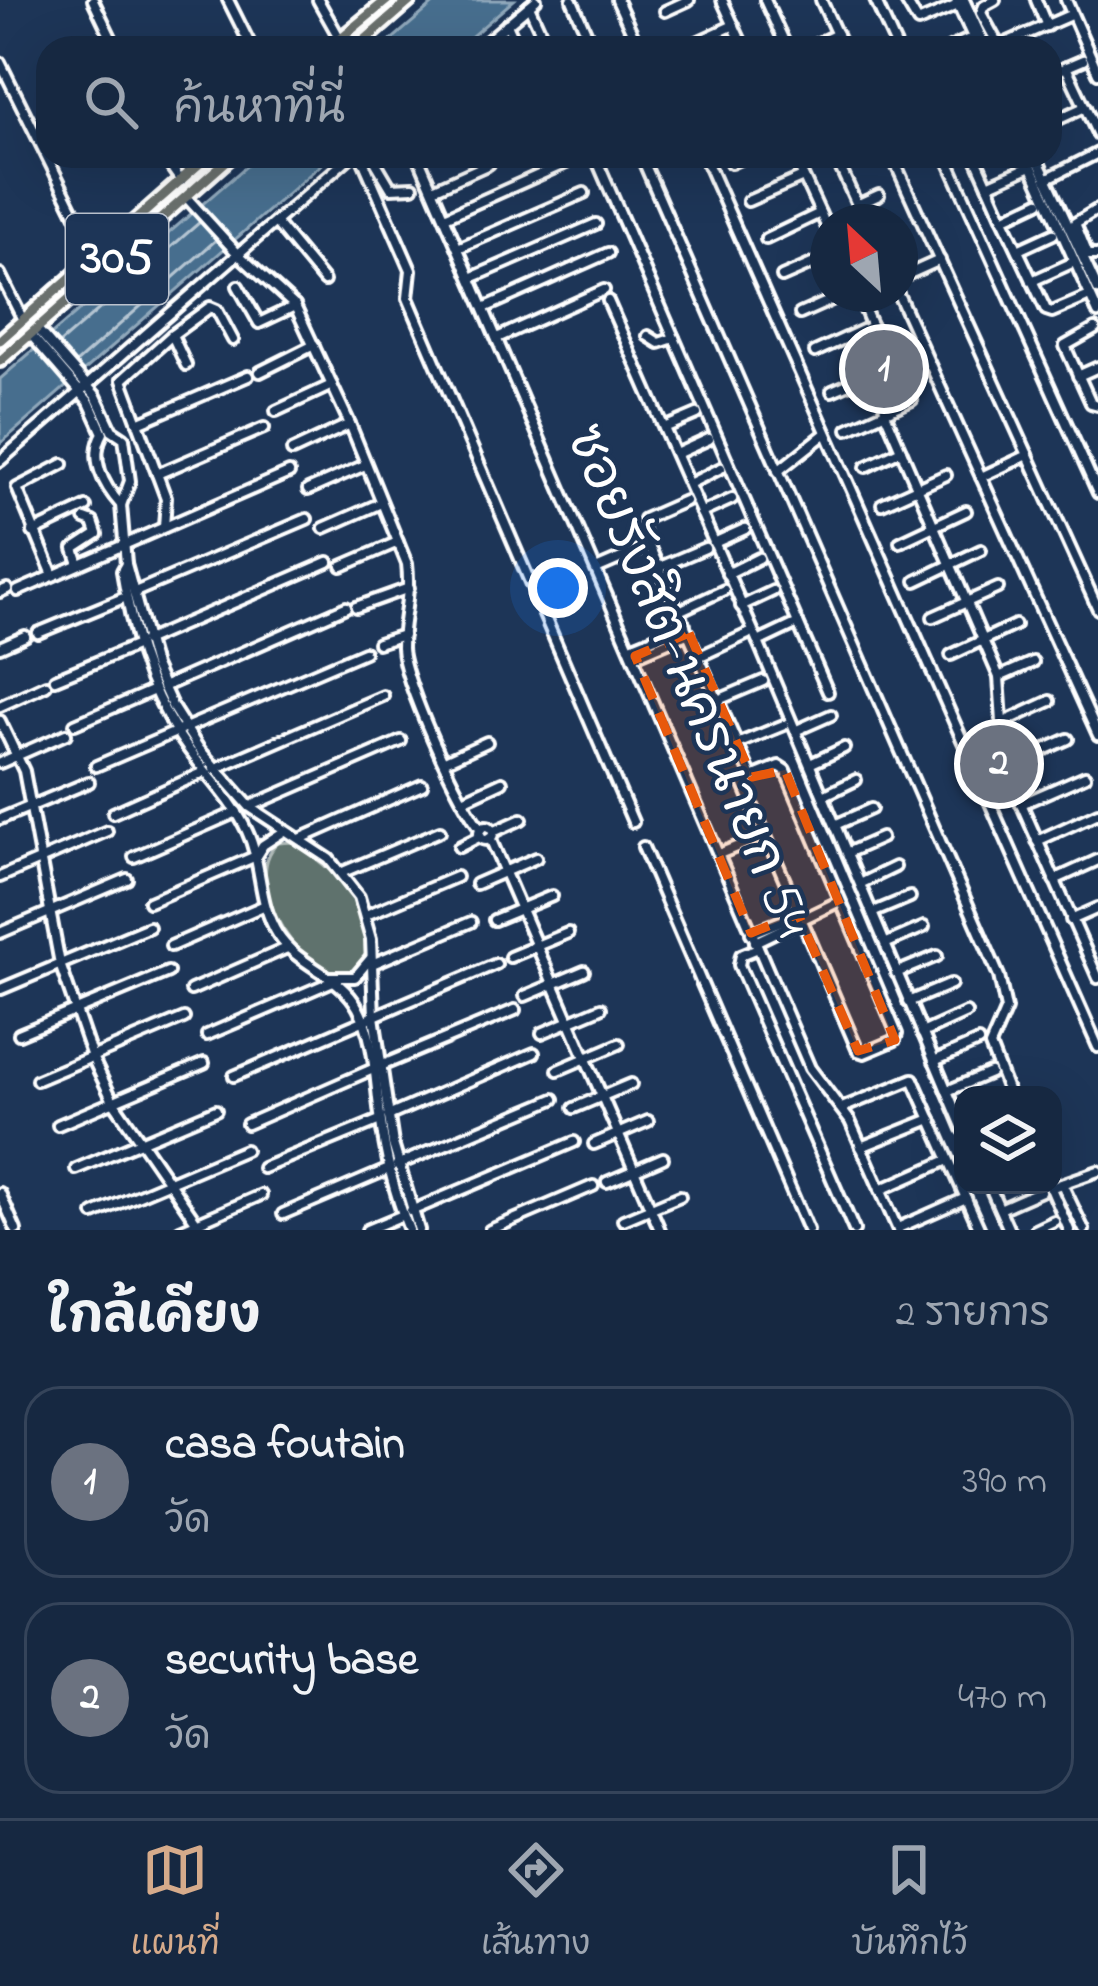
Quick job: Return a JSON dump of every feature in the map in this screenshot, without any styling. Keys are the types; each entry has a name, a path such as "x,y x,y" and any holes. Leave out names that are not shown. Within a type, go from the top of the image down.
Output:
{"main road":[{"path":"370,36 411,0"},
{"path":"347,36 382,2"},
{"name":"305","path":"0,340 194,168"},
{"name":"305","path":"0,361 191,201 221,168"}],"street":[{"path":"93,0 110,36"},
{"path":"228,0 246,36"},
{"path":"318,0 339,36"},
{"path":"572,0 588,36"},
{"path":"616,0 633,36"},
{"path":"665,11 689,0"},
{"path":"722,0 739,36"},
{"path":"765,0 782,36"},
{"path":"821,0 837,34 833,36"},
{"path":"875,0 892,36"},
{"path":"905,0 921,22 960,2 976,36"},
{"path":"994,36 982,13 983,6 995,0"},
{"path":"1036,0 1047,26"},
{"path":"1066,0 1098,73"},
{"path":"493,36 532,3 544,36"},
{"path":"1023,36 1068,16"},
{"path":"507,24 512,36"},
{"path":"710,36 734,25"},
{"path":"1062,69 1090,55"},
{"path":"0,62 36,135"},
{"path":"1066,67 1098,135"},
{"path":"1062,118 1085,107"},
{"path":"1043,180 1098,153"},
{"path":"52,168 96,256"},
{"path":"172,168 181,181"},
{"path":"187,168 191,171"},
{"path":"0,461 79,384 338,168"},
{"path":"366,168 411,270 408,298 633,822"},
{"path":"379,168 391,188 413,187"},
{"name":"ซอยรังสิต-นครนายก 54","path":"425,168 810,1068 842,1108 898,1229"},
{"path":"433,189 480,168"},
{"path":"446,218 555,168"},
{"path":"600,168 828,692"},
{"path":"646,168 999,976 1006,1010 990,1046 1006,1086"},
{"path":"709,168 1098,1047"},
{"path":"799,168 816,204"},
{"path":"840,168 857,204"},
{"path":"898,168 1098,609"},
{"path":"951,168 1098,493"},
{"path":"980,168 1048,312 1084,298"},
{"path":"988,185 1015,168"},
{"path":"1036,168 1098,290"},
{"path":"748,201 803,177"},
{"path":"1043,180 1098,314"},
{"path":"458,248 584,193"},
{"path":"859,204 879,195"},
{"path":"191,201 295,306 350,424 407,563 406,669 463,800 523,908 659,1230"},
{"path":"1003,219 1039,202"},
{"path":"1098,209 1077,219 1076,228 1088,255 1098,255"},
{"path":"766,239 810,218"},
{"path":"276,223 324,281"},
{"path":"471,278 596,224"},
{"path":"1018,250 1053,234"},
{"path":"484,308 608,254"},
{"path":"918,270 940,260"},
{"path":"1032,281 1074,262"},
{"path":"782,277 810,264"},
{"path":"0,274 23,320"},
{"path":"238,286 259,323 295,306"},
{"path":"496,338 604,290"},
{"path":"608,301 701,513 709,546 727,574 812,763 954,1105"},
{"path":"164,527 167,508 122,380 203,310 214,308 233,340"},
{"path":"800,314 810,310"},
{"path":"832,391 893,373 894,359 884,355 866,312"},
{"path":"906,312 1098,735"},
{"path":"815,352 872,326"},
{"path":"1095,329 1065,346 1090,403 1098,405"},
{"path":"172,334 186,365"},
{"path":"36,335 79,384 107,432 124,438 130,482 121,505 126,564 122,571 158,688 237,812 256,856 263,906 287,948 353,1000 378,1067"},
{"path":"648,336 659,343 674,338"},
{"path":"260,372 314,345"},
{"path":"884,355 875,361 885,412 1000,677 1005,767 1098,978"},
{"path":"1078,376 1098,367"},
{"path":"138,423 248,376"},
{"path":"276,411 332,385"},
{"path":"848,429 912,400"},
{"path":"664,428 697,414"},
{"path":"292,452 350,424"},
{"path":"157,474 264,428"},
{"path":"107,432 97,448 101,476 121,505"},
{"path":"778,471 826,433"},
{"path":"676,454 709,439"},
{"path":"866,466 901,450"},
{"path":"981,477 1028,455"},
{"path":"53,575 17,488 63,464"},
{"path":"308,490 365,465"},
{"path":"688,484 721,468"},
{"path":"8,590 289,473"},
{"path":"882,504 946,475"},
{"path":"701,513 732,499"},
{"path":"685,501 642,524 752,777"},
{"path":"325,528 382,503"},
{"path":"900,542 966,512"},
{"path":"33,532 86,513 97,534 74,549 79,564"},
{"path":"38,633 307,519"},
{"path":"660,566 745,529"},
{"path":"342,566 398,542"},
{"path":"596,569 640,550"},
{"path":"916,581 981,550"},
{"path":"727,574 759,559"},
{"path":"0,706 328,562"},
{"path":"74,724 351,607 409,588"},
{"path":"934,617 998,588"},
{"path":"679,610 724,590"},
{"path":"741,606 773,591"},
{"path":"758,642 798,623"},
{"path":"951,655 1016,625"},
{"path":"633,652 687,629"},
{"path":"700,656 748,634"},
{"path":"378,643 404,635"},
{"path":"0,647 25,636"},
{"path":"96,766 364,652"},
{"path":"1000,677 1033,662"},
{"path":"718,700 763,681"},
{"path":"113,813 383,697"},
{"path":"1002,723 1050,701"},
{"path":"797,730 831,715"},
{"path":"0,721 19,755 33,805 60,964 92,1057 113,1101 200,1226"},
{"path":"737,744 784,725"},
{"path":"0,763 66,734"},
{"path":"1005,767 1067,739"},
{"path":"250,807 401,741"},
{"path":"445,760 487,742"},
{"path":"812,763 844,748"},
{"path":"782,767 898,1034 895,1040 864,1053 858,1051 744,785 752,777 782,767"},
{"path":"210,770 250,807 343,872 366,915 384,1118 410,1230"},
{"path":"1021,804 1085,776"},
{"path":"825,795 856,780"},
{"path":"0,819 89,782"},
{"path":"463,800 502,782"},
{"path":"299,839 422,785"},
{"path":"837,824 871,809"},
{"path":"134,856 237,812"},
{"path":"1037,841 1098,814"},
{"path":"460,847 522,819"},
{"path":"0,877 107,831"},
{"path":"343,872 440,831"},
{"path":"149,902 256,856 262,845 284,832"},
{"path":"719,854 765,835"},
{"path":"849,852 881,838"},
{"path":"644,847 808,1230"},
{"path":"476,884 536,858"},
{"path":"1054,880 1098,860"},
{"path":"862,883 895,867"},
{"path":"366,915 456,877"},
{"path":"0,933 127,879"},
{"path":"494,920 552,896"},
{"path":"874,912 910,897"},
{"path":"840,901 755,941 741,956 740,965 854,1230"},
{"path":"171,946 263,906"},
{"path":"1071,920 1098,908"},
{"path":"207,1035 331,979 355,977 372,960 471,922"},
{"path":"1,989 148,927"},
{"path":"887,943 924,927"},
{"path":"510,957 568,933"},
{"path":"191,989 287,948"},
{"path":"1087,957 1098,952"},
{"path":"896,973 937,956"},
{"path":"234,1076 496,964"},
{"path":"525,996 584,971"},
{"path":"19,1034 168,972"},
{"path":"908,1002 951,984"},
{"path":"542,1033 601,1008"},
{"path":"247,1124 515,1010"},
{"path":"922,1033 967,1013"},
{"path":"37,1080 184,1018"},
{"path":"934,1061 978,1042"},
{"path":"558,1070 619,1045"},
{"path":"263,1168 534,1053"},
{"path":"58,1125 204,1063"},
{"path":"947,1091 990,1073"},
{"path":"842,1108 913,1079 980,1230"},
{"path":"574,1108 631,1084"},
{"path":"283,1214 554,1099"},
{"path":"76,1169 216,1110"},
{"path":"861,1147 931,1119"},
{"path":"594,1144 648,1120"},
{"path":"367,1230 574,1142"},
{"path":"94,1214 245,1150"},
{"path":"607,1182 664,1158"},
{"path":"880,1190 948,1160"},
{"path":"1084,1230 1062,1184 1098,1171"},
{"path":"490,1230 593,1186"},
{"path":"0,1192 15,1226 0,1229"},
{"path":"993,1194 1009,1230"},
{"path":"1000,1209 1034,1194"},
{"path":"1050,1194 1069,1230"},
{"path":"180,1230 200,1226 261,1195"},
{"path":"623,1220 680,1196"},
{"path":"898,1229 966,1198"},
{"path":"407,1213 419,1230"},
{"path":"1035,1230 1054,1221"}],"highlighted area":[{"path":"689,633 752,777 785,770 895,1040 858,1051 798,914 751,933 635,656"}],"green space":[{"path":"293,842 339,880 363,914 367,951 358,969 338,972 317,964 299,949 271,905 267,860 278,843"}],"water":[{"path":"438,0 514,0 472,36 396,36"},
{"path":"244,168 317,168 0,444 0,379"}],"place":[{"name":"casa foutain","path":"884,369"},
{"name":"security base","path":"999,764"}]}
